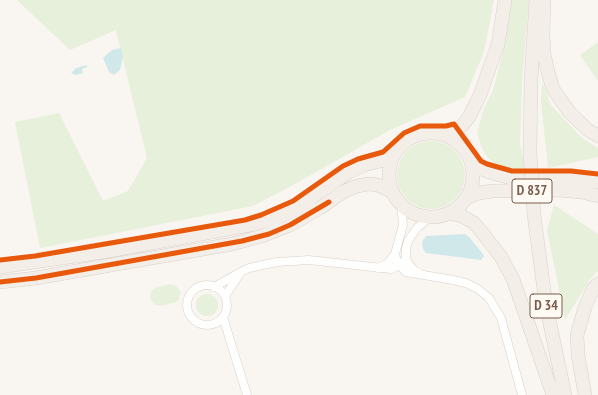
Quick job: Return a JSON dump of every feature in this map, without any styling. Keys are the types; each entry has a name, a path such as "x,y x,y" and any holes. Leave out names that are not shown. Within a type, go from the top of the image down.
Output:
{"main road":[{"path":"446,135 462,126 480,95 498,44 505,0"},
{"name":"D 34","path":"536,0 531,80 530,153 534,215 546,305 565,395"},
{"path":"544,0 544,54 554,89 570,114 578,122 598,136"},
{"path":"0,267 103,252 255,224 286,213 310,200 349,172 364,165 384,160 395,152 405,141 416,135 431,132 446,135 461,145 469,156 472,165 473,182 466,198 457,208 449,213 430,217 414,214 401,204 392,192 388,172 390,162 395,152"},
{"name":"D 837","path":"472,165 489,172 511,178 580,178 598,182"},
{"path":"0,282 36,278 232,244 262,236 290,225 316,211 342,192 356,186 368,184 378,185 392,192"},
{"name":"D 837","path":"466,198 479,193 558,190 582,192 598,196"},
{"path":"449,213 462,216 474,223 501,257 513,279 553,395"},
{"name":"D 34","path":"585,395 578,355 577,335 585,306 593,289 598,284"}],"street":[{"path":"378,268 387,264 395,254 403,225 401,204"},
{"path":"422,275 411,267 406,258 406,249 408,241 416,228 430,217"},
{"path":"395,254 395,258 399,266 406,272 466,283 478,289 489,298 501,318 522,395"},
{"path":"214,286 225,296 227,306 223,317 220,320 212,324 203,324 192,318 188,310 188,301 193,292 203,286 214,286 254,267 277,262 299,260 329,261 391,269 399,266 406,258"},
{"path":"225,296 236,277 241,272"},
{"path":"223,317 247,395"}],"green space":[{"path":"17,0 494,0 484,52 465,97 390,130 253,206 40,248 15,122 59,113 103,201 128,191 147,158 116,30 70,50"},
{"path":"511,0 529,0 522,83 520,142 525,169 513,170 496,164 487,157 477,133 484,108 493,90 503,52"},
{"path":"598,42 598,81 580,55"},
{"path":"542,82 551,105 581,137 598,148 598,157 548,168 541,102"},
{"path":"424,141 438,141 450,146 460,156 465,168 465,182 460,194 450,204 438,209 424,209 412,204 402,194 397,182 397,168 402,156 412,146"},
{"path":"554,205 598,234 598,271 591,278 565,320 547,230"},
{"path":"170,284 176,286 180,291 179,300 161,306 155,305 150,298 152,290"},
{"path":"207,294 215,297 218,305 215,313 207,316 199,313 196,305 199,297"}],"water":[{"path":"121,48 123,56 120,70 114,75 109,72 103,58 112,50"},
{"path":"87,65 87,67 82,69 83,73 76,75 71,73 76,68"},
{"path":"465,234 483,254 484,256 481,260 426,253 423,249 422,242 426,236"}],"cycle path":[{"path":"0,260 35,256 245,220 261,215 293,201 343,166 358,159 383,152 404,133 420,126 446,126 454,124 481,161 512,171 571,171 598,174"},
{"path":"0,282 36,278 242,241 269,234 290,225 329,202"}]}
